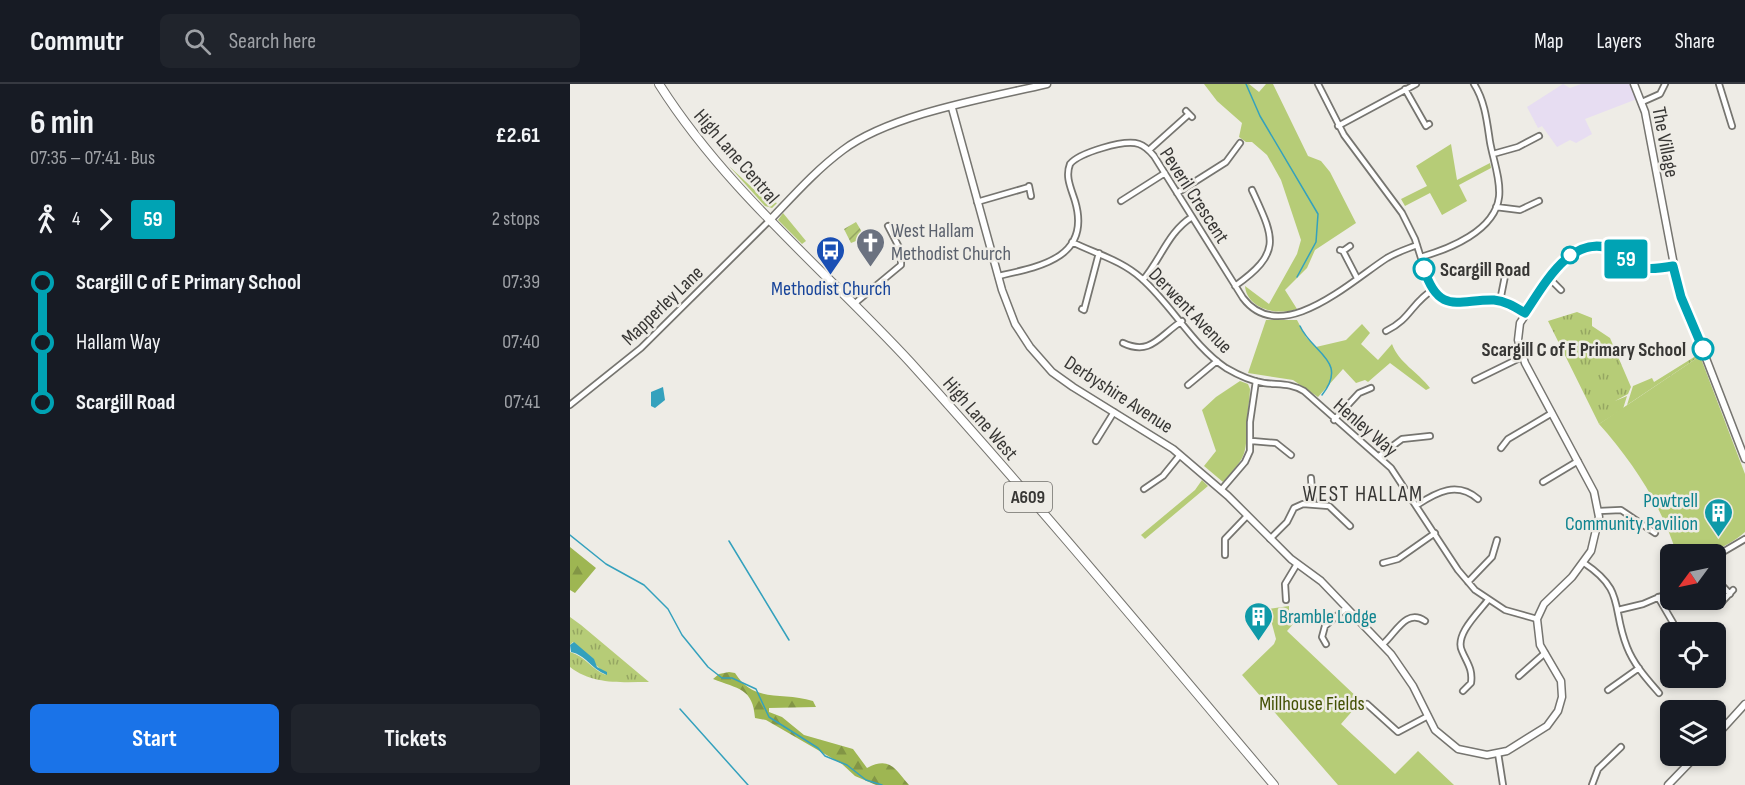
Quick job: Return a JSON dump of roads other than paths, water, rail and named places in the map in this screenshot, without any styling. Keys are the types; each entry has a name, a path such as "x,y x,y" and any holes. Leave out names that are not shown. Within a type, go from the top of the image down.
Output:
{"main road":[{"name":"High Lane Central","path":"659,84 692,132 770,220"},
{"name":"High Lane West","path":"770,220 854,304 967,427 1274,785"}],"street":[{"path":"770,220 821,168 851,144 890,124 1047,84"},
{"path":"1318,84 1338,126 1398,206 1417,245 1434,289 1442,298 1455,303 1500,301 1525,313"},
{"path":"1338,126 1416,84"},
{"path":"1421,257 1460,242 1488,221 1496,207 1499,190 1482,98 1474,84"},
{"name":"The Village","path":"1634,84 1642,102 1673,266 1683,302 1745,459"},
{"path":"1642,102 1660,94 1665,84"},
{"path":"1719,84 1729,123"},
{"path":"1405,88 1426,126 1429,124"},
{"name":"Derbyshire Avenue","path":"951,108 998,276 1016,324 1035,354 1073,387 1180,455 1221,490 1297,564 1321,581 1383,644 1408,678 1440,736 1458,749 1475,754 1498,753"},
{"path":"1149,150 1189,114"},
{"path":"1492,154 1539,135"},
{"name":"Peveril Crescent","path":"1072,242 1078,219 1068,179 1073,161 1082,155 1128,143 1139,144 1149,150 1235,286 1246,302 1257,311 1284,316 1306,311 1393,254 1417,245"},
{"path":"1177,193 1224,163 1231,150 1240,143"},
{"path":"1120,201 1129,199 1165,173"},
{"path":"977,202 1028,185 1031,196"},
{"path":"1235,286 1258,269 1271,246 1270,232 1259,198 1252,190"},
{"path":"1496,207 1517,210 1536,201"},
{"path":"1143,280 1158,262 1174,231 1192,217"},
{"name":"Mapperley Lane","path":"570,405 641,348 770,220"},
{"path":"854,304 899,268 903,257 888,226"},
{"path":"998,276 1049,263 1062,254 1072,242"},
{"name":"Derwent Avenue","path":"1072,242 1125,266 1143,280 1217,361 1234,373 1256,381"},
{"path":"891,246 897,243"},
{"path":"1350,246 1341,251 1357,278"},
{"path":"1503,785 1498,753 1514,747 1540,731 1558,711 1562,697 1562,681 1545,654 1537,634 1537,619 1546,601 1584,563 1597,535 1599,511 1594,492 1522,357 1518,334 1525,313 1569,256 1592,247 1614,250 1634,265 1645,269 1673,266"},
{"path":"1082,309 1084,310 1099,254"},
{"path":"1500,301 1506,271"},
{"path":"1550,279 1561,290"},
{"path":"1504,280 1510,281"},
{"path":"1386,331 1398,328 1419,299 1434,289"},
{"path":"1123,343 1135,348 1147,348 1182,321"},
{"path":"1475,380 1522,357"},
{"path":"1188,385 1217,361"},
{"path":"1484,376 1487,381"},
{"path":"1221,490 1245,462 1252,441 1250,426 1256,381"},
{"name":"Henley Way","path":"1256,381 1298,388 1379,456 1418,505 1468,582 1488,600 1505,610 1537,619"},
{"path":"1334,420 1364,388 1371,388"},
{"path":"1096,441 1114,412"},
{"path":"1501,448 1508,439 1551,413"},
{"path":"1103,430 1109,434"},
{"path":"1379,456 1402,439 1423,432 1430,436"},
{"path":"1504,434 1508,439"},
{"path":"1252,441 1276,443 1291,455"},
{"path":"1144,489 1163,476 1180,455"},
{"path":"1543,482 1578,461"},
{"path":"1311,478 1313,503"},
{"path":"1418,505 1448,489 1476,495"},
{"path":"1270,539 1285,524 1297,506 1313,503 1329,506 1350,526"},
{"path":"1599,511 1621,510 1654,533"},
{"path":"1225,555 1222,547 1226,537 1247,516"},
{"path":"1390,569 1386,563 1398,560 1435,533"},
{"path":"1726,550 1745,539"},
{"path":"1468,582 1489,562 1499,547 1497,540"},
{"path":"1584,563 1606,581 1615,597 1624,640 1639,668 1659,693"},
{"path":"1286,600 1285,584 1297,564"},
{"path":"1618,610 1658,597 1673,622"},
{"path":"1463,691 1472,686 1471,669 1457,647 1463,633 1488,600"},
{"path":"1322,641 1325,626 1346,608"},
{"path":"1383,644 1412,614 1425,621"},
{"path":"1519,676 1545,654"},
{"path":"1608,690 1639,668"},
{"path":"1367,704 1398,734 1428,716"},
{"path":"1726,725 1745,704"},
{"path":"1592,785 1598,769 1621,747"},
{"path":"1668,785 1686,766"}],"water":[{"path":"663,387 665,400 655,408 651,406 651,392"},
{"path":"574,642 594,659 597,667 607,672 607,675 581,656 571,652 570,645"}],"waterway":[{"path":"1246,84 1260,116 1318,214 1316,242 1297,277"},
{"path":"1300,326 1330,365 1332,374 1322,395"},
{"path":"570,535 606,564 644,585 668,609 682,635 708,667 722,678 732,678 756,689 769,717 818,748 825,756 847,765 866,780 882,785"},
{"path":"729,541 789,640"},
{"path":"680,709 748,785"}],"place":[{"name":"West Hallam Methodist Church","path":"870,268"},
{"name":"Scargill Road","path":"1424,269"},
{"name":"Methodist Church","path":"831,276"},
{"name":"Scargill C of E Primary School","path":"1703,349"},
{"name":"Powtrell Community Pavilion","path":"1719,538"},
{"name":"Bramble Lodge","path":"1258,642"}],"district":[{"name":"WEST HALLAM","path":"1363,493"}],"park label":[{"name":"Millhouse Fields","path":"1312,703"}]}
